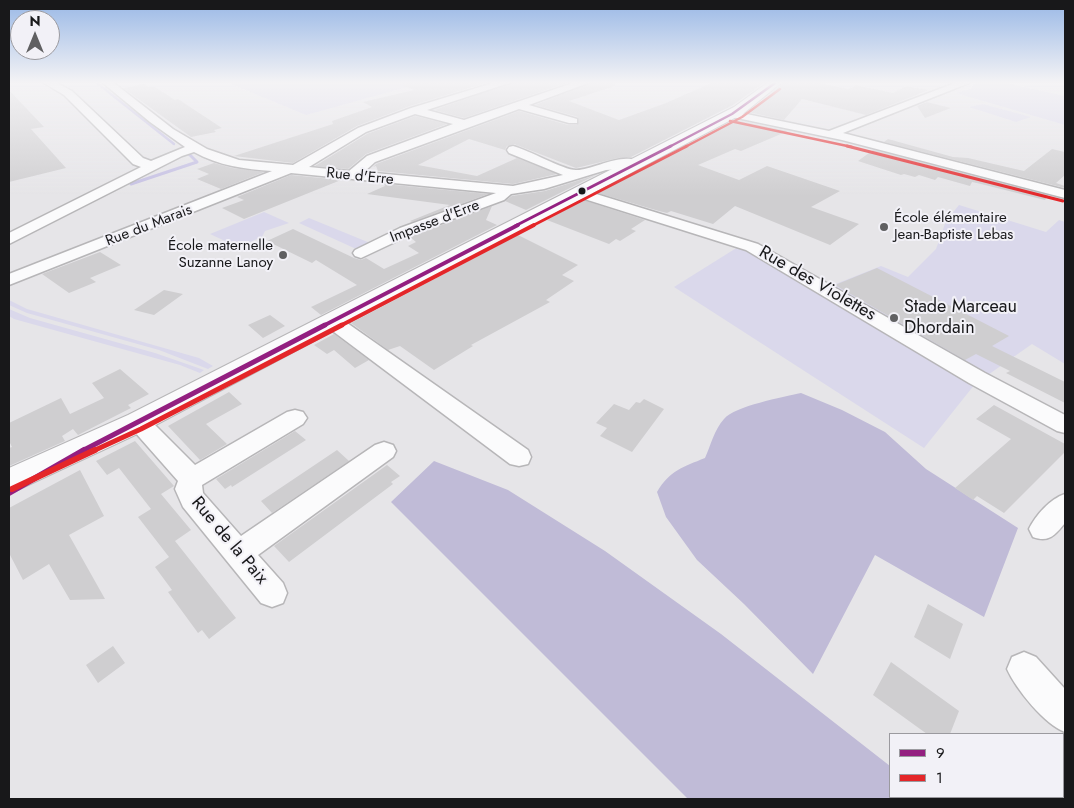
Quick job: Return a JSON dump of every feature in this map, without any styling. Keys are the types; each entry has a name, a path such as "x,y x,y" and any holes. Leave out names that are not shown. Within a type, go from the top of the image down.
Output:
{"main road":[{"path":"9,482 98,442 332,322 579,184 634,164 719,121"},
{"path":"9,493 98,442"}],"street":[{"path":"101,121 138,161 152,166"},
{"name":"Rue d'Erre","path":"158,121 194,148 212,157 231,162 291,170 507,190 579,184"},
{"name":"Rue du Marais","path":"9,280 291,170 358,132 387,121"},
{"path":"452,121 464,124"},
{"path":"351,176 371,159 473,121"},
{"path":"765,121 831,134 1065,194"},
{"path":"831,134 866,121"},
{"path":"9,239 182,151 194,148"},
{"name":"Rue des Violettes","path":"513,150 579,184 744,244 970,374 1065,425"},
{"name":"Impasse d'Erre","path":"361,253 412,229 499,197 507,190"},
{"path":"332,322 519,457"},
{"path":"192,479 294,418"},
{"name":"Rue de la Paix","path":"138,422 192,479 188,489 192,499 272,593"},
{"path":"238,553 384,451"},
{"path":"1044,529 1065,505"},
{"path":"1024,669 1065,715"}],"shaded area":[{"path":"1050,121 1065,121 1065,125"},
{"name":"Stade Marceau Dhordain","path":"959,205 1046,232 1059,220 1065,222 1065,364 1032,344 975,384 924,448 674,287 738,247 753,253 818,291 881,266 908,277 936,249 946,221"},
{"path":"264,212 289,223 265,231 262,237 238,247 210,234"},
{"path":"309,218 370,243 361,248 354,248 299,223"},
{"path":"9,300 27,309 199,358 213,366 208,369 159,350 27,313 9,305"},
{"path":"9,309 30,318 155,353 204,370 200,373 180,365 14,319 9,316"},
{"path":"801,393 842,410 885,432 926,469 1018,528 984,617 875,555 813,674 744,604 697,560 666,517 657,492 672,474 705,458 718,428 730,414 760,403"},
{"path":"434,461 508,490 605,551 721,634 889,765 889,798 934,799 688,799 391,502"}],"building":[{"path":"9,121 38,121 44,127 31,129 66,168 9,182"},
{"path":"168,121 211,121 222,128 214,130 216,132 191,137"},
{"path":"332,121 371,121 357,126 293,163 234,156 333,124"},
{"path":"402,121 434,121 447,124 366,154 348,169 315,166 367,134"},
{"path":"493,121 553,121 568,125 577,125 578,121 702,121 631,157 618,158 576,168 514,144 507,146 505,150 469,139 418,165 477,176 517,158 557,174 513,184 378,171 376,166 373,167 376,164"},
{"path":"734,121 738,121 788,131 741,151 735,149 698,165 739,180 767,166 840,191 811,207 859,224 830,245 735,206 713,224 671,211 667,213 598,193"},
{"path":"888,139 953,157 968,158 1024,171 1052,149 1065,152 1065,175 1056,183 1065,186 1065,188 884,142"},
{"path":"873,150 1048,195 1045,200 972,182 970,186 938,177 935,180 919,175 915,177 901,175 858,161"},
{"path":"214,163 232,168 264,172 221,189 197,179 209,174 197,169"},
{"path":"291,175 341,180 244,219 222,208 244,200 237,197"},
{"path":"596,175 526,210 505,201 512,196 545,191"},
{"path":"384,184 488,194 412,222 410,221 450,205 367,194 385,186"},
{"path":"583,200 645,220 631,229 636,231 620,241 616,239 609,244 547,220"},
{"path":"492,206 486,220 497,225 321,315 311,307 357,285 316,260 312,263 267,241 293,229 354,258 361,260 366,258 384,269 419,253 408,246 416,242 410,237"},
{"path":"518,235 578,265 562,275 574,281 546,300 550,302 471,345 473,346 434,370 400,346 388,350 351,323"},
{"path":"100,252 121,265 90,278 96,282 69,293 42,274"},
{"path":"877,268 1009,336 992,346 1065,382 1065,403 1006,373 1010,371 976,354 965,360 835,285"},
{"path":"164,290 183,294 154,315 134,310"},
{"path":"270,315 285,326 263,338 248,325"},
{"path":"334,334 369,360 355,368 334,350 327,354 314,345"},
{"path":"120,369 149,394 128,405 131,408 78,435 73,429 62,436 65,441 9,466 9,448 12,447 9,441 9,423 61,398 70,414 104,398 92,383"},
{"path":"229,392 242,404 206,424 227,444 200,460 168,426"},
{"path":"644,399 664,409 632,452 600,436 607,428 596,423 614,404 629,410 636,402 640,403"},
{"path":"994,405 1065,444 1065,452 1004,513 977,496 973,500 955,488 1011,439 976,419"},
{"path":"295,431 306,440 232,487 231,485 225,489 216,479"},
{"path":"135,441 174,486 161,494 191,530 175,541 236,618 209,639 202,630 198,633 168,592 172,590 155,567 169,557 138,517 151,509 119,468 107,475 96,461"},
{"path":"337,450 349,461 272,513 261,501"},
{"path":"387,465 400,476 391,482 393,484 289,562 274,546"},
{"path":"80,470 104,516 69,535 105,599 70,600 49,564 23,580 9,553 9,508"},
{"path":"928,604 963,624 950,659 914,637"},
{"path":"113,646 125,663 98,683 86,665"},
{"path":"891,662 959,711 950,733 926,733 873,695"}],"waterway":[{"path":"145,121 174,144"},
{"path":"131,184 197,162 189,154"}],"transit line":[{"name":"9","path":"9,493 98,442 719,121"},
{"name":"1","path":"730,121 841,144 1063,201"},
{"name":"1","path":"12,489 141,429 735,121"}],"place":[{"name":"École élémentaire Jean-Baptiste Lebas","path":"884,227"},
{"name":"École maternelle Suzanne Lanoy","path":"283,255"},
{"name":"Stade Marceau Dhordain","path":"894,318"}]}
